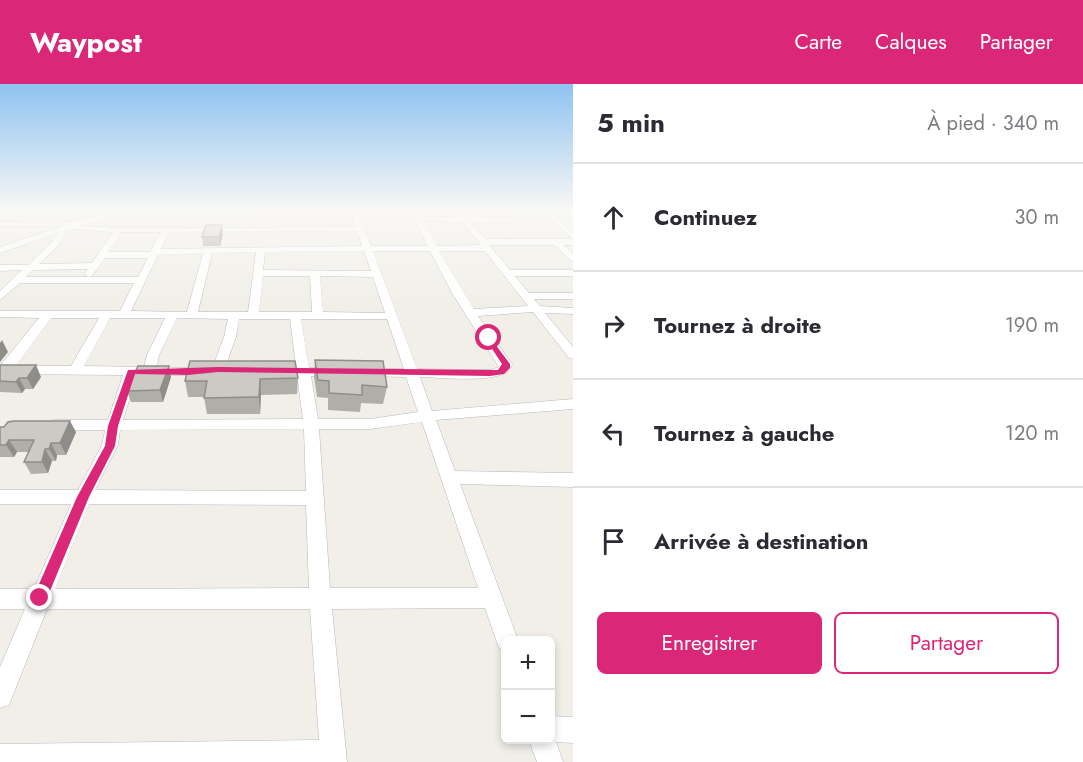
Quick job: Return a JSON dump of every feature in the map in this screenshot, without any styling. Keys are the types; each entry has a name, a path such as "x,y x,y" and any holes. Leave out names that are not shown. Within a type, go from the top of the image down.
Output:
{"street":[{"path":"0,250 19,243"},
{"path":"0,297 56,243"},
{"path":"86,280 109,243"},
{"path":"124,314 159,243"},
{"path":"196,250 198,243"},
{"path":"365,243 506,636"},
{"path":"261,371 490,374 504,370 506,364 457,293 432,243"},
{"path":"101,255 196,250 435,248 501,243"},
{"path":"557,243 563,243"},
{"path":"557,243 572,256"},
{"path":"485,245 573,355"},
{"path":"253,315 261,249"},
{"path":"192,314 208,251"},
{"path":"0,268 93,266"},
{"path":"258,273 376,274"},
{"path":"507,273 573,273"},
{"path":"315,274 318,316"},
{"path":"18,280 141,280"},
{"path":"525,296 573,296"},
{"path":"471,313 536,309 573,311"},
{"path":"0,314 391,316"},
{"path":"3,370 48,314"},
{"path":"75,371 108,314"},
{"path":"0,696 83,497 110,446 113,426 140,371 153,355 173,314"},
{"path":"3,370 188,372 224,370 234,314"},
{"path":"0,757 333,758 320,600 311,424 296,315"},
{"path":"35,425 370,424 427,416 573,404"},
{"path":"448,477 572,482"},
{"path":"0,497 314,498"},
{"path":"0,599 492,598"},
{"path":"555,729 573,730"},
{"path":"543,744 550,762"}],"building":[{"path":"315,360 383,361 387,387 362,385 362,395 329,393 329,381 318,380"},
{"path":"190,361 295,361 298,378 260,379 259,397 204,398 207,381 185,381"},
{"path":"0,365 36,365 27,378 19,378 16,382 0,381"},
{"path":"138,366 169,366 160,390 127,391"},
{"path":"14,421 70,421 60,443 51,443 49,449 45,449 42,462 24,462 34,440 9,440 6,445 0,445 0,427"}],"route":[{"path":"40,598 83,497 110,446 113,426 131,372 218,370 490,374 501,372 506,368 506,364 489,338"}]}
